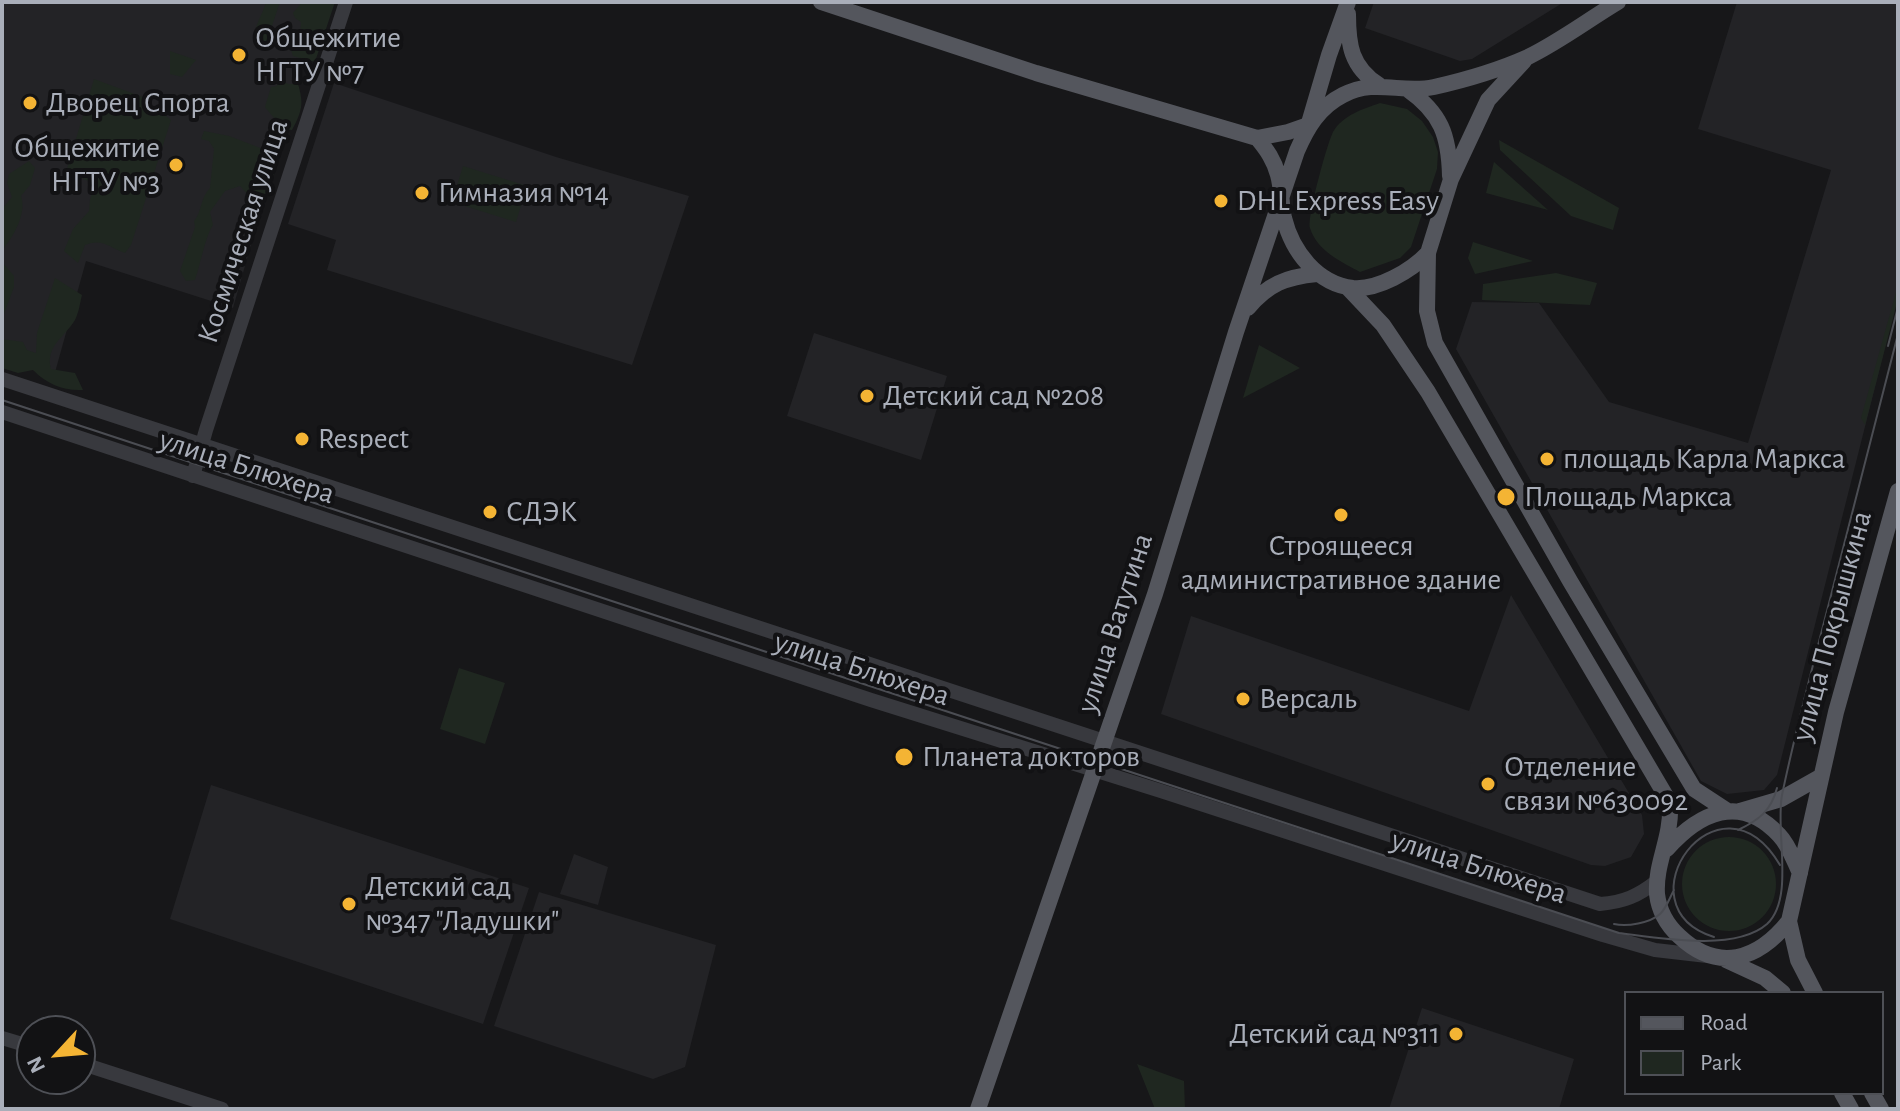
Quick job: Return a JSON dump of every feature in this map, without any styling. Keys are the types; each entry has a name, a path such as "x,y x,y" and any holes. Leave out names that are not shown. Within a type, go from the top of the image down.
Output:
{"main road":[{"path":"821,2 1036,73 1257,138 1308,125 1342,95 1379,85 1429,88 1528,57 1618,2"},
{"path":"1281,196 1348,3"},
{"path":"1348,3 1351,53 1357,67 1379,85"},
{"path":"1528,57 1488,100 1451,179 1428,253 1427,311 1435,343 1694,789 1733,810 1760,820 1780,835 1800,874 1789,921 1798,960 1814,991"},
{"path":"1407,89 1435,113 1449,150 1451,179"},
{"path":"1257,138 1270,153 1278,177 1284,219 1292,240 1317,274 1348,288 1383,325 1428,392 1670,803 1671,824 1657,881 1661,913 1683,940 1765,978 1781,991"},
{"name":"улица Ватутина","path":"978,1109 1106,742 1281,196"},
{"path":"1348,288 1365,288 1402,275 1428,253"},
{"path":"1240,319 1272,284 1283,279 1317,274"},
{"name":"улица Покрышкина","path":"1800,874 1820,777 1898,491"},
{"name":"улица Покрышкина","path":"1733,810 1781,799 1820,777"},
{"path":"1666,850 1685,828 1707,816 1733,810"},
{"path":"1718,958 1739,957 1766,946 1789,921"}],"street":[{"name":"Космическая улица","path":"193,476 346,2"},
{"name":"улица Блюхера","path":"2,379 1600,904 1621,902 1637,896 1657,881"},
{"name":"улица Блюхера","path":"2,412 1096,772 1603,935 1655,950 1718,958"},
{"path":"96,1068 222,1109"}],"shaded area":[{"path":"2,2 320,2 233,308 86,261 54,376 2,361"},
{"path":"1374,2 1564,2 1472,59 1460,61 1365,28"},
{"path":"1737,2 1898,2 1898,296 1777,775 1764,790 1727,794 1701,781 1456,349 1472,302 1539,303 1609,402 1748,443 1831,170 1698,129"},
{"path":"334,83 556,157 689,196 632,365 327,270 336,240 288,224"},
{"name":"Детский сад №208","path":"814,333 947,376 921,460 787,416"},
{"name":"Версаль","path":"1511,595 1642,815 1644,834 1631,857 1605,866 1591,865 1161,714 1191,616 1469,711"},
{"name":"Детский сад №347 \"Ладушки\"","path":"211,785 529,888 483,1024 170,919"},
{"path":"574,854 608,867 598,905 560,894"},
{"path":"539,892 716,945 685,1067 653,1079 494,1026"},
{"name":"Детский сад №311","path":"1422,1008 1574,1059 1559,1109 1389,1109"}],"green space":[{"path":"266,2 280,2 265,47 261,48 255,45 254,34"},
{"path":"302,2 335,2 315,62 293,56 291,50 300,40 301,22 293,13"},
{"path":"170,51 196,60 182,77 170,74"},
{"path":"94,79 148,99 171,120 131,245 125,253 101,243 85,245 78,263 64,251 73,229 89,211 96,184 66,172"},
{"path":"283,81 298,84 301,97 300,112 292,130 283,129 265,107 271,87"},
{"path":"1380,103 1407,109 1422,121 1433,137 1438,152 1437,169 1411,247 1400,258 1360,272 1338,260 1318,243 1310,228 1311,210 1333,132 1348,117"},
{"path":"204,131 229,136 276,154 277,166 263,199 250,197 240,186 225,191 210,212 213,225 195,280 186,281 180,271 195,227 194,221 210,188 214,149 209,141 201,139"},
{"path":"1499,140 1619,208 1613,230 1571,216 1500,150"},
{"path":"29,161 35,168 30,185 21,196 21,217 2,250 2,209 12,197 7,183 9,174"},
{"path":"1494,162 1548,210 1486,193"},
{"path":"463,166 527,186 516,222 452,202"},
{"path":"1473,242 1533,261 1475,274 1468,258"},
{"path":"2,262 14,276 14,287 2,319"},
{"path":"1556,273 1597,283 1590,305 1482,300 1483,284"},
{"path":"55,278 82,295 75,320 53,348 51,369 75,373 83,390 56,386 33,370 18,373 2,368 2,339 23,342 27,350 36,353 37,333"},
{"path":"1898,285 1898,299 1865,425 1861,418"},
{"path":"1259,345 1300,368 1243,398"},
{"path":"459,668 505,683 485,744 440,729"},
{"path":"1729,837 1747,841 1762,851 1772,866 1776,884 1772,902 1762,917 1747,927 1729,931 1711,927 1696,917 1686,902 1682,884 1686,866 1696,851 1711,841"},
{"path":"1137,1064 1184,1081 1185,1109 1155,1109"}],"tram line":[{"path":"1888,346 1898,307"},
{"path":"2,400 1619,933 1696,941 1736,938 1753,933 1767,924 1780,898 1782,795 1898,334"},
{"path":"1738,830 1763,814 1777,788"},
{"path":"1714,937 1686,921 1674,898 1676,873 1687,851 1706,834 1730,828 1756,837 1780,865"},
{"path":"1614,924 1638,924 1656,917 1674,890"}],"place":[{"name":"Общежитие НГТУ №7","path":"239,55"},
{"name":"Дворец Спорта","path":"30,103"},
{"name":"Общежитие НГТУ №3","path":"176,165"},
{"name":"Гимназия №14","path":"422,193"},
{"name":"DHL Express Easy","path":"1221,201"},
{"name":"Детский сад №208","path":"867,396"},
{"name":"Respect","path":"302,439"},
{"name":"площадь Карла Маркса","path":"1547,459"},
{"name":"Площадь Маркса","path":"1506,497"},
{"name":"СДЭК","path":"490,512"},
{"name":"Строящееся административное здание","path":"1341,515"},
{"name":"Версаль","path":"1243,699"},
{"name":"Планета докторов","path":"904,757"},
{"name":"Отделение связи №630092","path":"1488,784"},
{"name":"Детский сад №347 \"Ладушки\"","path":"349,904"},
{"name":"Детский сад №311","path":"1456,1034"}]}
